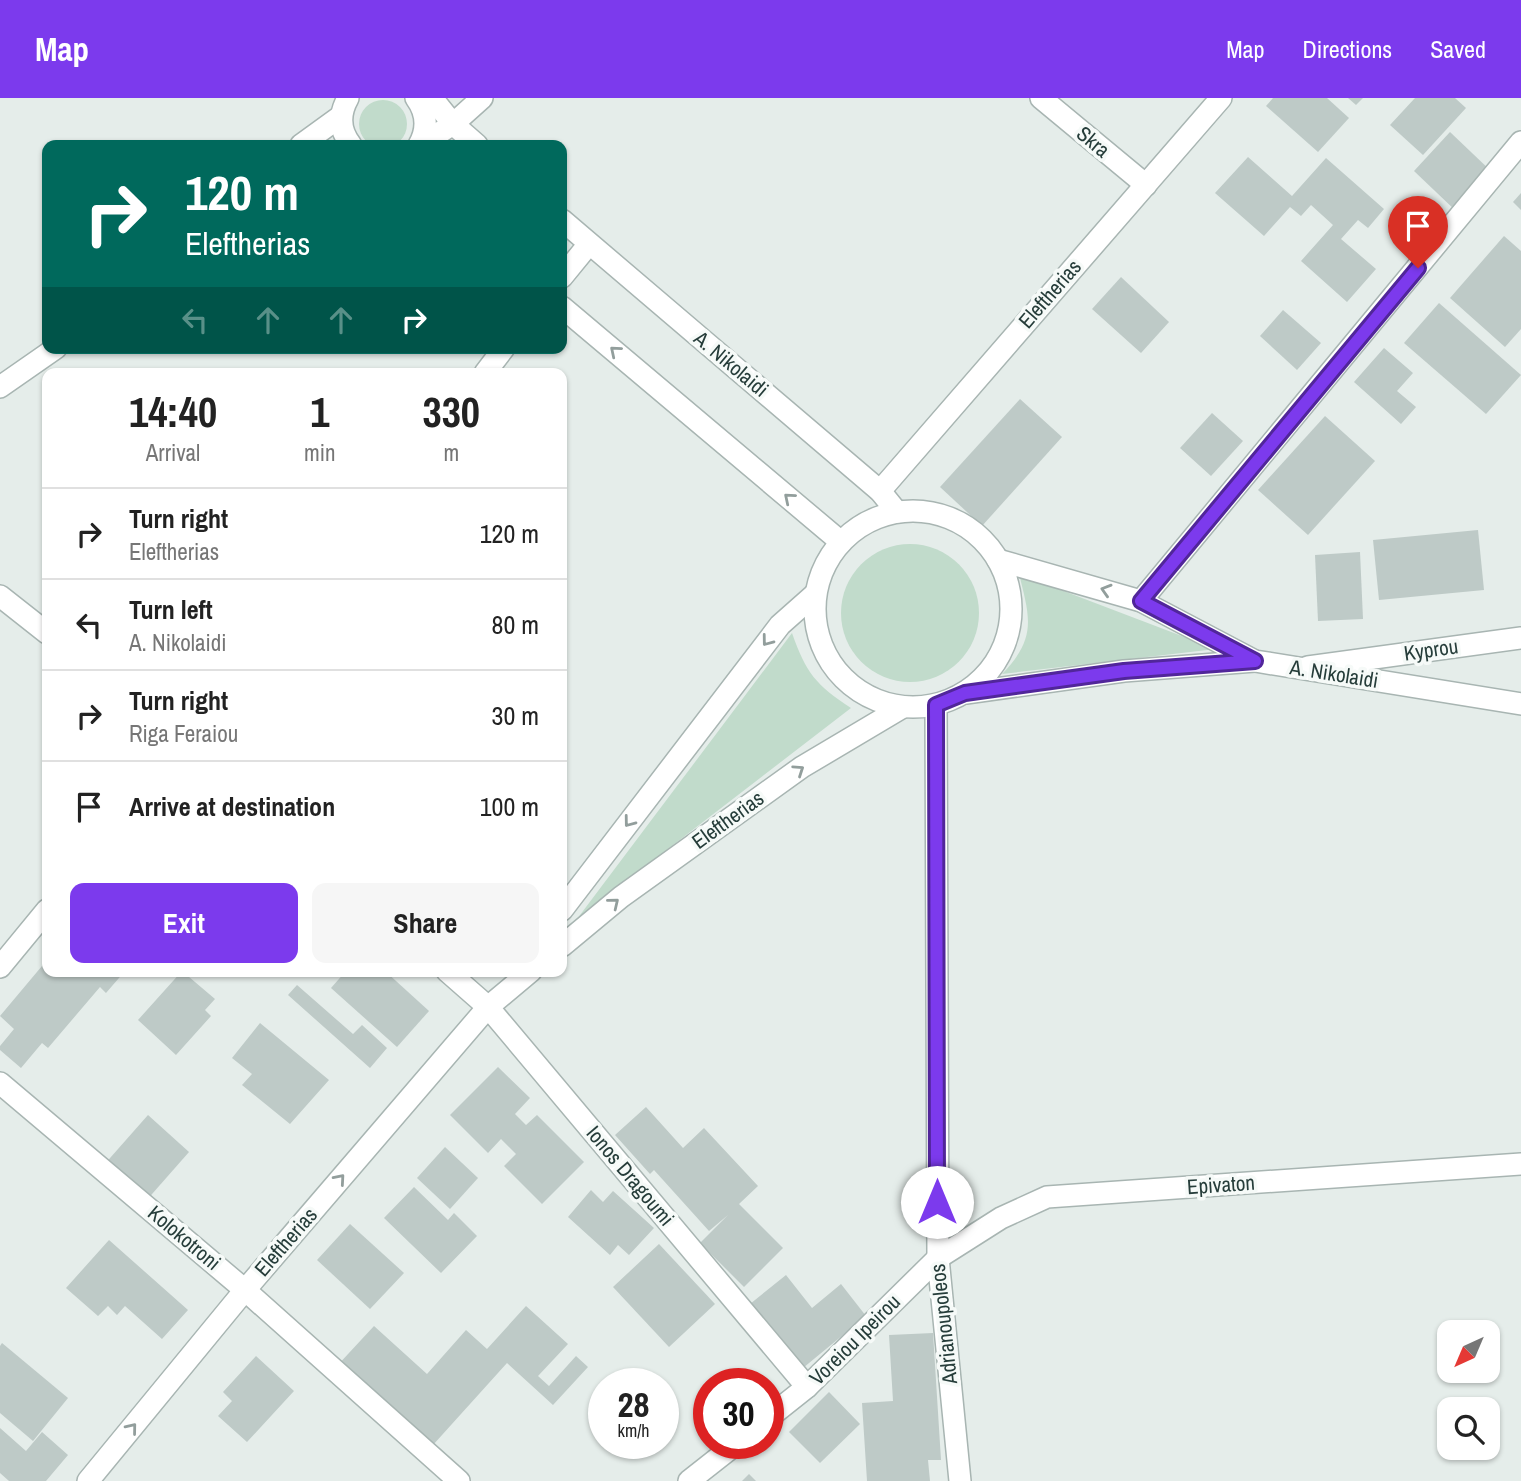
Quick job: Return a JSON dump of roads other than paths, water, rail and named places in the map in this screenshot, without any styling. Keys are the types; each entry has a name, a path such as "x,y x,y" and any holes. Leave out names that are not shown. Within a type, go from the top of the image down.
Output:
{"street":[{"path":"423,98 471,140"},
{"path":"422,140 426,124 423,98"},
{"path":"428,140 453,124 482,98"},
{"name":"Skra","path":"1041,98 1146,185"},
{"name":"Eleftherias","path":"880,491 1221,98"},
{"path":"307,140 345,107"},
{"path":"345,107 344,134 348,140"},
{"path":"1141,601 1521,142"},
{"name":"A. Nikolaidi","path":"567,224 880,491 897,512"},
{"path":"567,271 589,244"},
{"path":"567,311 841,541"},
{"path":"0,387 47,354"},
{"path":"489,368 499,354"},
{"path":"965,693 988,673 1004,647 1011,618 1009,588 998,559 979,536 954,520 926,512 897,512 876,517 841,541 829,557 816,594 816,626 826,656 846,681 872,699 903,707 936,705 965,693 1124,671 1255,661"},
{"name":"A. Nikolaidi","path":"998,559 1141,601 1255,661 1521,704"},
{"path":"567,903 779,625 816,594"},
{"path":"0,596 42,629"},
{"name":"Kyprou","path":"1299,668 1521,638"},
{"name":"Adrianoupoleos","path":"936,705 937,1258 960,1481"},
{"name":"Eleftherias","path":"567,942 621,897 802,768 903,707"},
{"path":"0,967 42,916"},
{"name":"Ionos Dragoumi","path":"454,977 488,1007 807,1387"},
{"name":"Eleftherias","path":"88,1481 245,1290 488,1007 510,977"},
{"name":"Eleftherias","path":"488,1007 524,977"},
{"name":"Kolokotroni","path":"0,1083 245,1290 459,1481"},
{"name":"Epivaton","path":"937,1258 1001,1218 1047,1197 1521,1164"},
{"name":"Voreiou Ipeirou","path":"784,1405 807,1387 937,1258"},
{"path":"689,1481 717,1459"}]}
